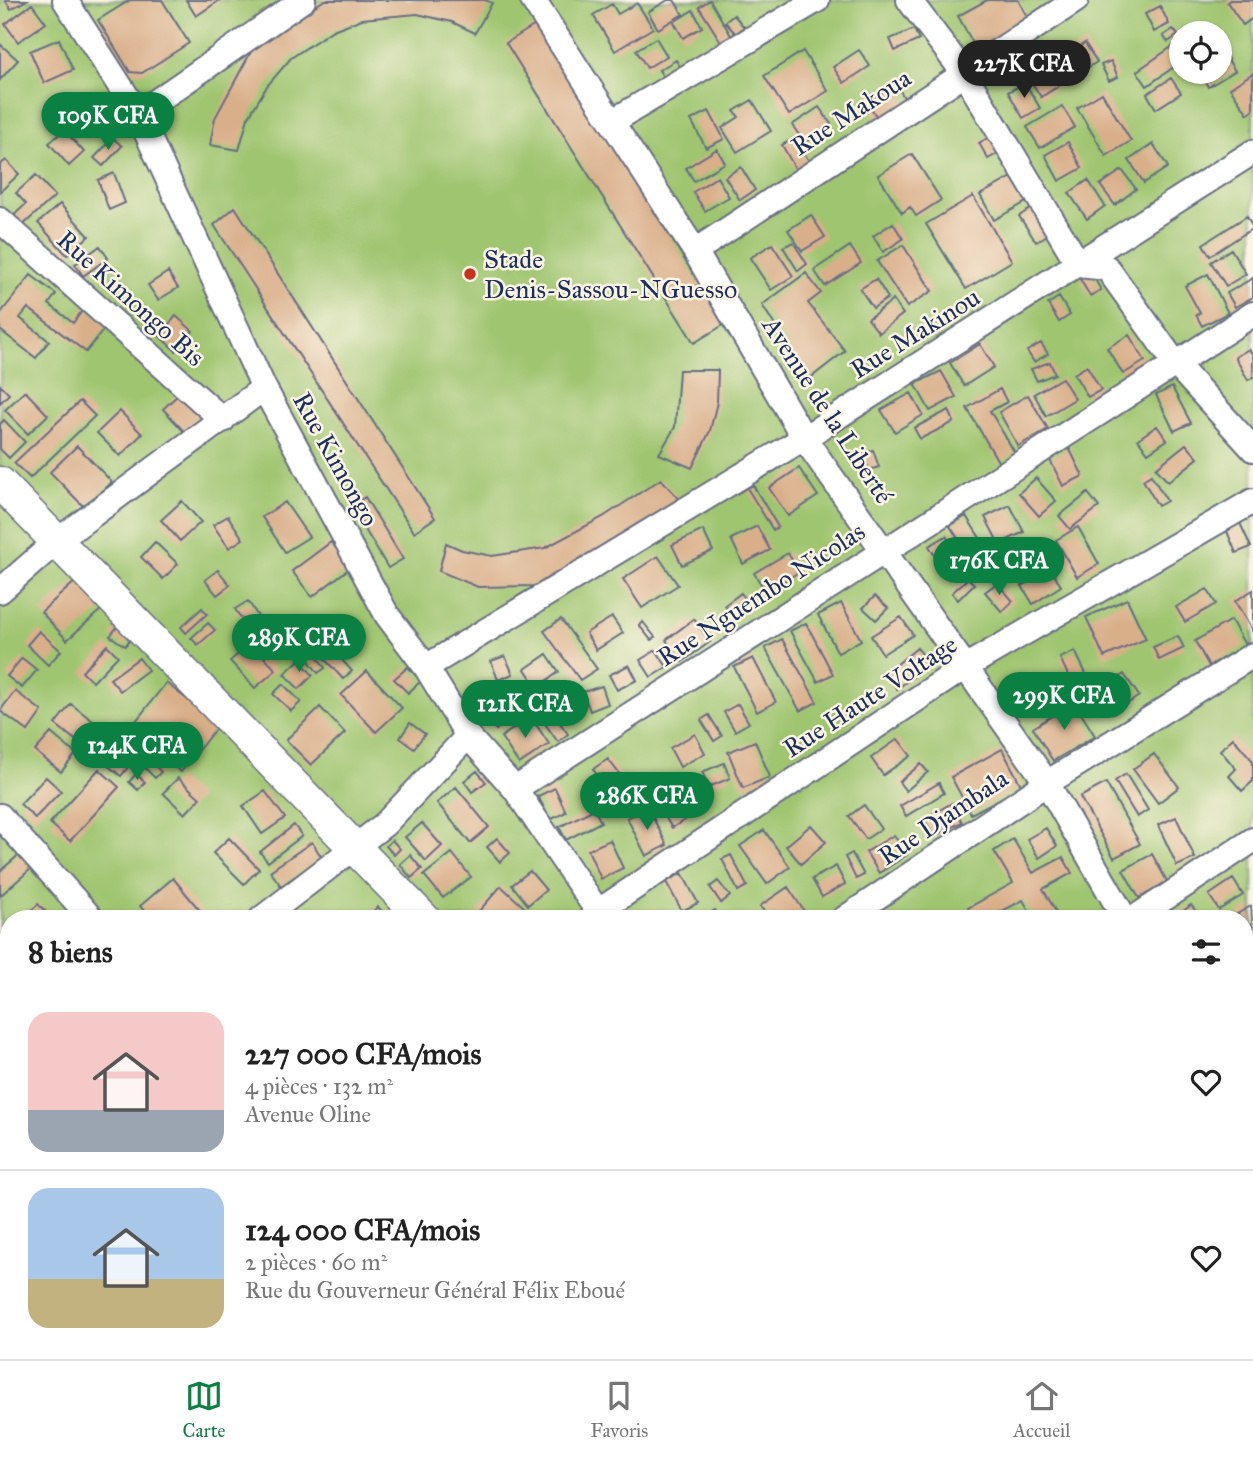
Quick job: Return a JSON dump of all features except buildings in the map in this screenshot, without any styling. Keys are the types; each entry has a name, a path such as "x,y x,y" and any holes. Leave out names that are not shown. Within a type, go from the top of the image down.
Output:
{"main road":[{"path":"0,483 415,910"}],"street":[{"name":"Rue Kimongo","path":"65,0 138,114 264,388 387,615 426,667 468,736 514,789 598,910"},
{"path":"138,114 303,0"},
{"name":"Avenue de la Liberté","path":"533,0 695,251 804,438 1047,783 1120,910"},
{"path":"613,121 817,0"},
{"path":"909,0 964,73 1079,265 1107,268 1175,363 1253,449"},
{"name":"Rue Makoua","path":"695,251 1076,0"},
{"name":"Rue Makinou","path":"426,667 804,438 1253,152"},
{"name":"Rue Kimongo Bis","path":"0,220 223,420"},
{"name":"Rue Nguembo Nicolas","path":"514,789 1253,314"},
{"path":"0,591 57,541 264,388"},
{"name":"Rue Haute Voltage","path":"608,910 965,667 1253,501"},
{"name":"Rue Djambala","path":"857,910 1047,783 1253,655"},
{"path":"273,910 356,849 385,824 468,736"},
{"path":"0,816 84,910"},
{"path":"1147,910 1253,840"}],"green space":[{"path":"0,0 1253,0 1253,910 0,910"}],"place":[{"name":"Stade Denis-Sassou-NGuesso","path":"470,274"}]}
